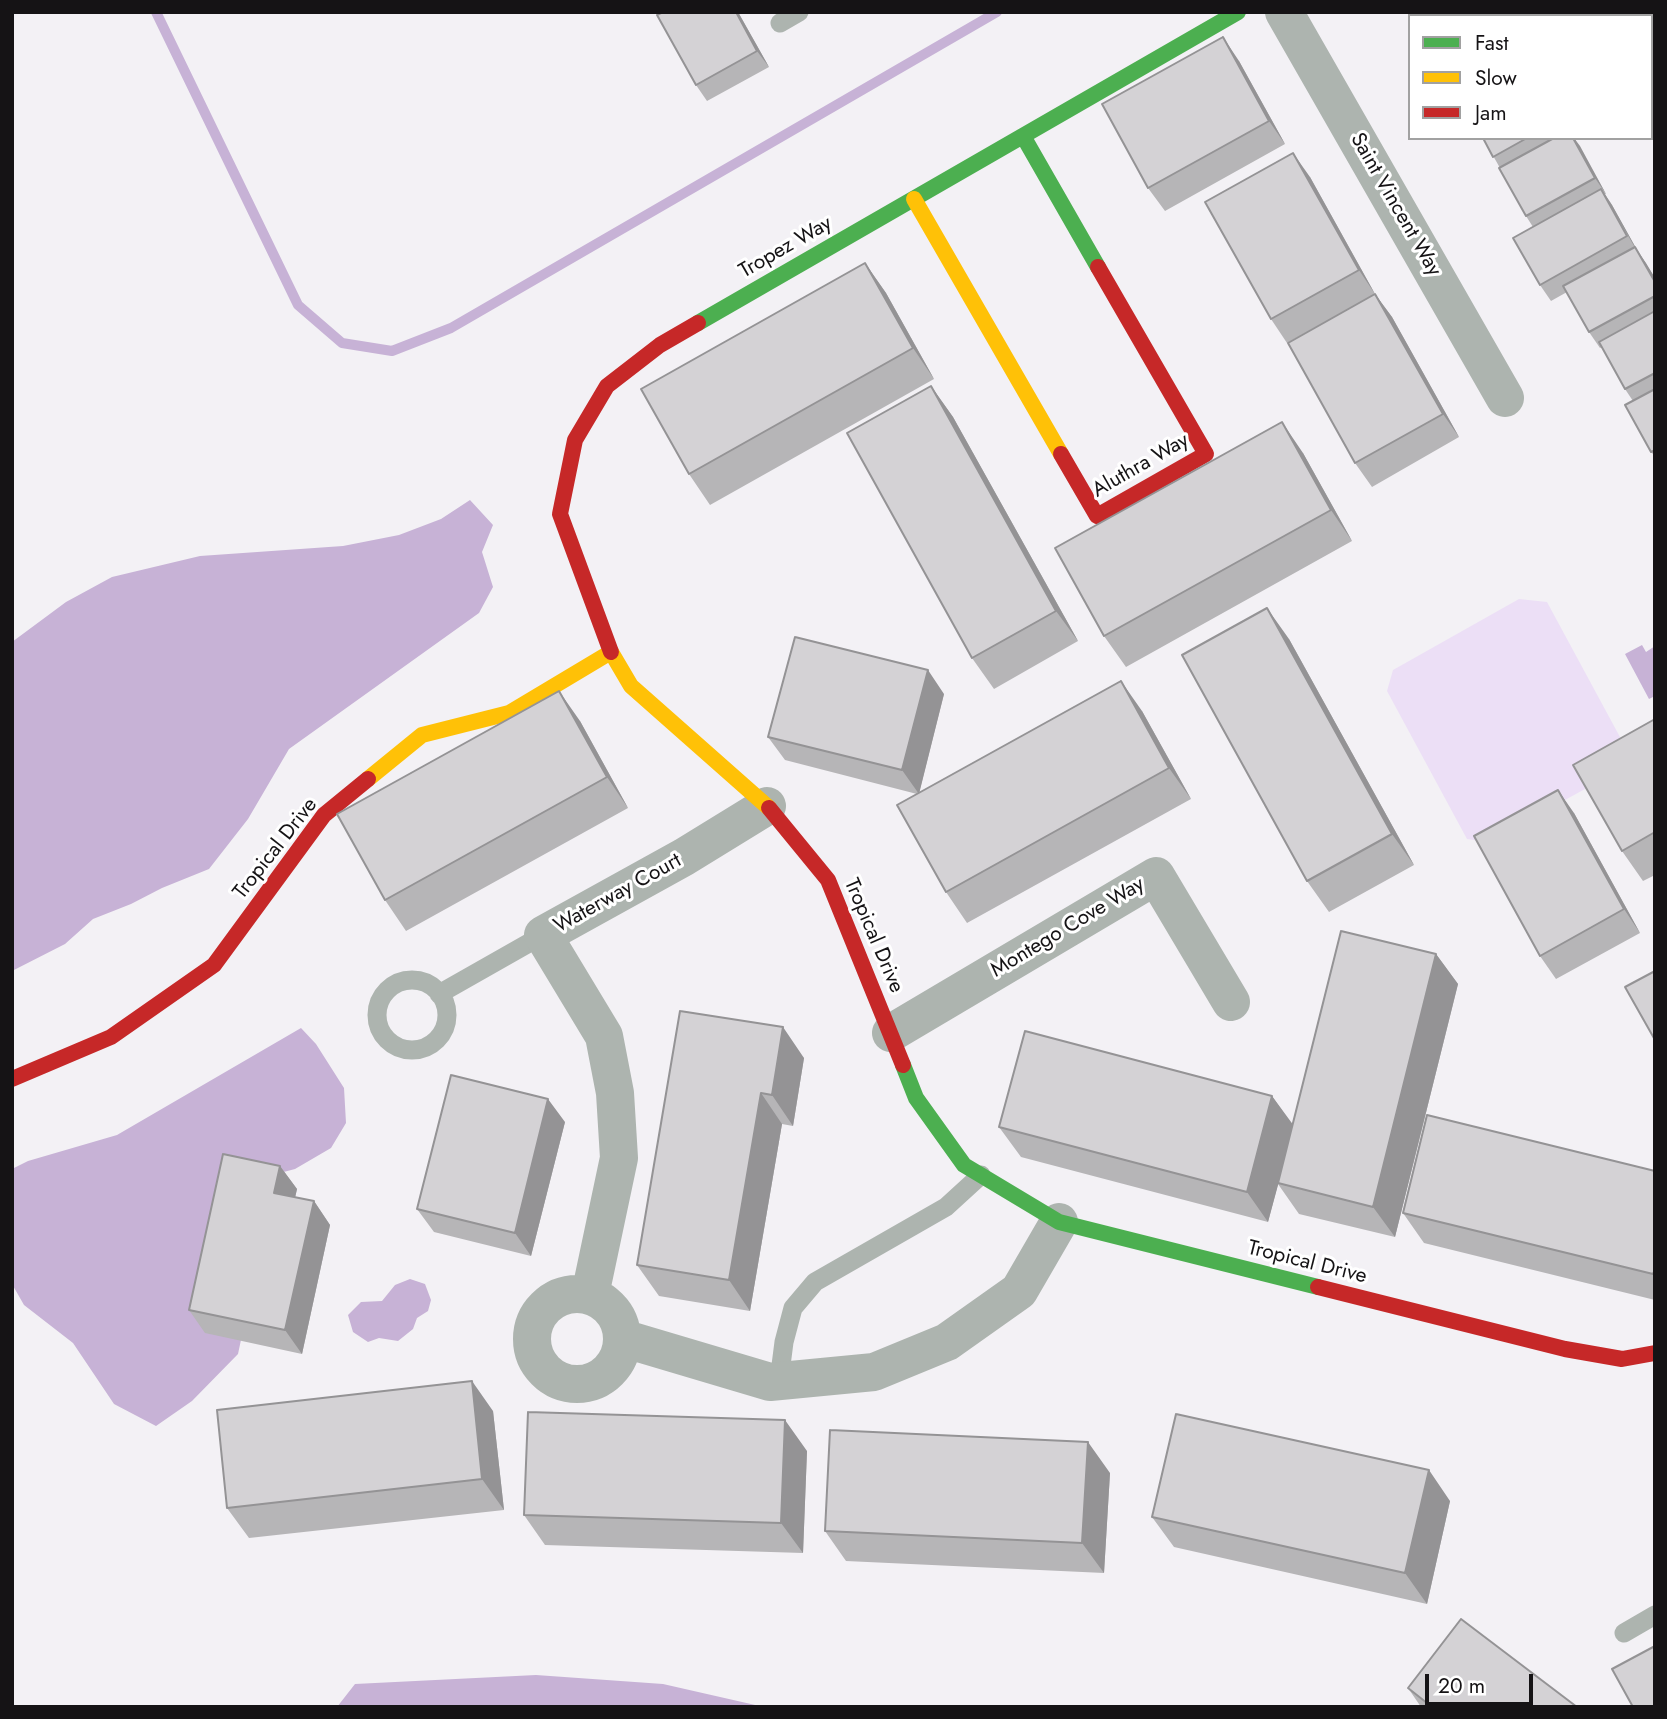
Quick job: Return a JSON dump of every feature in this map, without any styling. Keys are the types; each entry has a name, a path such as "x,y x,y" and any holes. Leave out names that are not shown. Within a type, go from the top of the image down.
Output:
{"street":[{"name":"Tropez Way","path":"611,652 560,514 575,440 607,386 660,345 1238,12"},
{"name":"Saint Vincent Way","path":"1284,12 1505,398"},
{"name":"Aluthra Way","path":"914,199 1097,516 1194,461 1206,454 1023,136"},
{"name":"Tropical Drive","path":"12,1079 111,1037 214,965 324,815 422,735 509,713 611,652 631,686 767,806 828,880 916,1098 964,1165 1059,1222 1565,1349 1622,1359 1655,1353"},
{"name":"Waterway Court","path":"590,1295 619,1158 615,1093 604,1036 543,935 684,858 767,806"},
{"name":"Montego Cove Way","path":"891,1033 1156,876 1230,1002"},
{"path":"622,1338 770,1382 874,1372 947,1342 1019,1291 1059,1222"},
{"path":"590,1295 611,1309 618,1322 622,1338 616,1360 606,1373 592,1380 577,1383 561,1381 541,1367 534,1353 531,1337 535,1322 545,1306 559,1297 590,1295"}],"lane":[{"path":"780,23 799,12"},
{"path":"439,993 543,935"},
{"path":"779,1381 793,1308 815,1282 946,1207 981,1175"},
{"path":"1624,1633 1655,1615"}],"shaded area":[{"path":"470,500 493,525 482,552 493,587 479,613 289,749 248,819 209,869 93,919 65,944 12,971 12,642 66,602 112,577 200,556 343,546 399,535 441,519"},
{"path":"1519,599 1547,602 1627,750 1618,771 1488,842 1467,839 1387,691 1393,670"},
{"path":"1642,645 1646,652 1655,646 1655,696 1649,699 1625,654"},
{"path":"301,1028 316,1044 344,1088 346,1123 331,1148 295,1169 276,1174 238,1354 192,1401 156,1426 114,1404 73,1343 24,1305 12,1284 12,1169 28,1161 117,1135"},
{"path":"410,1279 425,1284 431,1300 428,1311 417,1318 413,1329 398,1341 379,1338 368,1342 353,1332 348,1315 361,1302 382,1301 395,1285"},
{"path":"536,1675 663,1684 764,1707 337,1707 355,1684"}],"building":[{"path":"663,12 736,12 757,51 696,85 657,15"},
{"path":"1419,12 1460,12 1457,14"},
{"path":"1223,37 1269,121 1148,188 1102,104"},
{"path":"1484,140 1523,140 1493,157"},
{"path":"1550,140 1574,140 1595,178 1526,216 1499,168"},
{"path":"1293,153 1359,270 1271,319 1205,202"},
{"path":"1601,189 1627,236 1540,285 1513,238"},
{"path":"1635,247 1655,282 1655,296 1589,332 1563,286"},
{"path":"865,263 913,348 689,474 641,389"},
{"path":"1375,294 1443,414 1355,463 1288,343"},
{"path":"1655,311 1655,373 1625,389 1599,342"},
{"path":"931,386 1056,611 972,658 847,433"},
{"path":"1655,389 1655,450 1651,452 1625,405"},
{"path":"1282,422 1331,510 1104,636 1055,548"},
{"path":"1267,608 1392,834 1307,881 1182,655"},
{"path":"795,637 928,670 902,770 768,737"},
{"path":"1121,681 1169,768 946,892 897,805"},
{"path":"559,691 607,777 385,900 337,814"},
{"path":"1655,719 1655,832 1622,851 1573,765"},
{"path":"1558,790 1624,909 1540,956 1474,836"},
{"path":"1341,931 1436,954 1373,1207 1278,1183"},
{"path":"1655,971 1655,1040 1625,987"},
{"path":"680,1011 783,1027 772,1095 761,1093 729,1280 637,1265"},
{"path":"1025,1031 1272,1096 1247,1192 999,1127"},
{"path":"451,1075 548,1099 515,1233 417,1209"},
{"path":"1427,1115 1655,1171 1653,1274 1403,1213"},
{"path":"223,1154 280,1166 274,1193 314,1201 285,1330 189,1310"},
{"path":"472,1381 482,1479 227,1508 217,1410"},
{"path":"528,1412 785,1420 781,1523 524,1515"},
{"path":"1176,1414 1429,1470 1405,1573 1152,1517"},
{"path":"830,1430 1088,1442 1082,1543 825,1531"},
{"path":"1461,1619 1577,1707 1432,1707 1408,1688"},
{"path":"1655,1646 1655,1707 1633,1707 1612,1669"}],"waterway":[{"path":"156,12 298,305 342,343 392,351 451,328 997,12"}],"traffic: fast":[{"path":"698,323 1238,12"},
{"path":"1023,136 1098,267"},
{"path":"903,1065 916,1098 964,1165 1059,1222 1318,1287"}],"traffic: slow":[{"path":"914,199 1061,454"},
{"path":"368,779 422,735 509,713 611,652 631,686 769,808"}],"traffic: jam":[{"path":"1061,454 1097,516 1206,454 1098,267"},
{"path":"611,652 560,514 575,440 607,386 660,345 698,323"},
{"path":"12,1079 111,1037 214,965 324,815 368,779"},
{"path":"769,808 828,880 903,1065"},
{"path":"1318,1287 1565,1349 1622,1359 1655,1353"}]}
